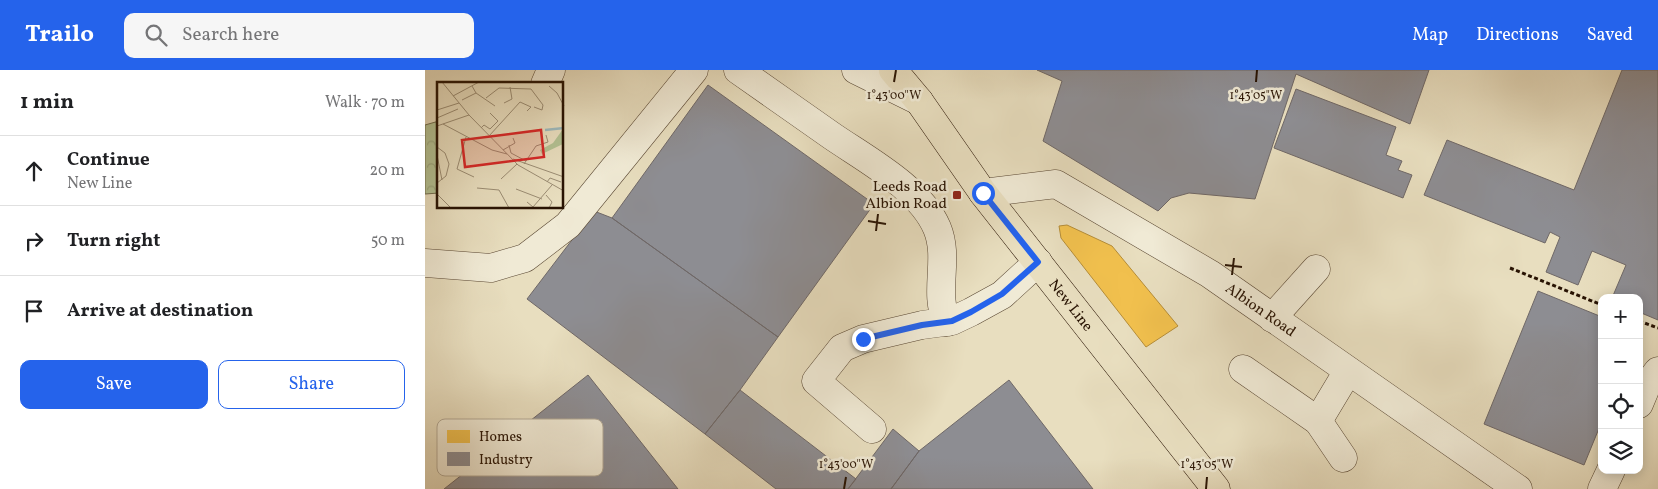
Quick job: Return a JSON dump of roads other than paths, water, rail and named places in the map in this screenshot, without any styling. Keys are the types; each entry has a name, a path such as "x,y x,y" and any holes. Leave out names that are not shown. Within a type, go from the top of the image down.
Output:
{"main road":[{"name":"New Line","path":"893,70 919,101 983,193 1216,489"}],"street":[{"path":"546,82 551,70"},
{"path":"425,263 491,268 525,258 568,224 694,70"},
{"path":"738,70 891,176 922,204 937,227 941,239 943,255 941,302 947,322"},
{"path":"856,70 919,101"},
{"name":"Albion Road","path":"983,193 1056,184 1210,274 1518,489"},
{"path":"872,429 816,381 842,348 863,339 922,325 952,321 1002,294 1038,262"},
{"path":"1272,318 1316,269"},
{"path":"1243,368 1318,421 1343,458"},
{"path":"1318,421 1348,371"},
{"path":"1643,394 1646,387 1656,376"},
{"path":"1603,489 1609,474"}],"place":[{"name":"Leeds Road Albion Road","path":"957,195"}]}
